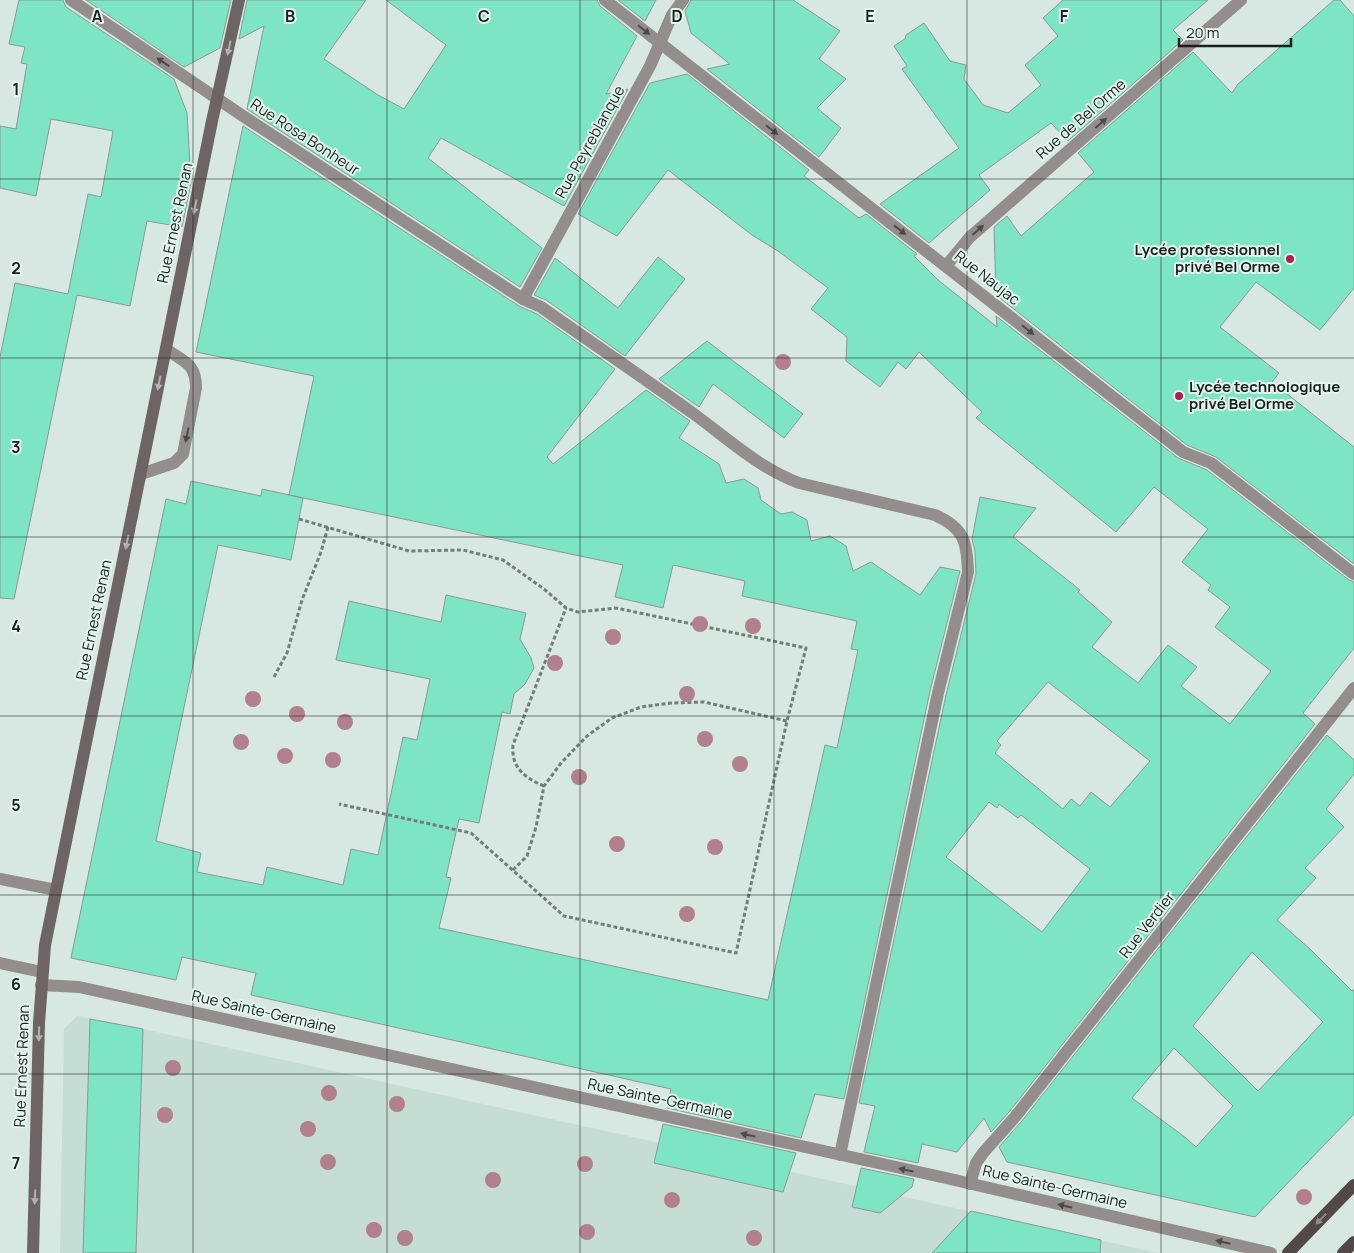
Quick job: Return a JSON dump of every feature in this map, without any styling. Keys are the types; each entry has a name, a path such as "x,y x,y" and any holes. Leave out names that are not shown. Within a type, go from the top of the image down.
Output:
{"main road":[{"path":"1288,1253 1354,1185"},
{"path":"1343,1253 1354,1242"}],"street":[{"name":"Rue Rosa Bonheur","path":"71,0 523,299 541,307 694,414 760,464 798,483 935,515 949,521 961,534 967,551 968,572 938,693 840,1155"},
{"name":"Rue Ernest Renan","path":"33,1253 41,985 45,945 212,121 219,98 239,0"},
{"name":"Rue Naujac","path":"605,0 1183,452 1211,463 1354,574"},
{"name":"Rue Peyreblanque","path":"523,299 650,66 672,15 683,0"},
{"name":"Rue de Bel Orme","path":"946,266 970,236 1241,0"},
{"path":"141,474 174,463 183,454 196,388 196,377 193,368 166,349"},
{"name":"Rue Verdier","path":"970,1184 976,1162 1016,1118 1354,688"},
{"path":"0,879 56,890"},
{"path":"0,963 42,972"},
{"name":"Rue Sainte-Germaine","path":"41,985 79,987 970,1184 1271,1253"}],"path":[{"path":"299,519 409,551 463,550 503,560 544,589 566,608 578,612 616,608 806,648 787,721 736,953 564,916 471,833 339,804"},
{"path":"274,677 288,653 302,600 321,552 328,527"},
{"path":"544,786 530,780 516,767 512,753 513,745 566,608"},
{"path":"513,870 527,856 536,827 544,786 561,763 587,736 612,718 641,707 671,703 704,702 787,721"}],"shaded area":[{"path":"77,1016 1158,1253 60,1253 64,1029"}],"building":[{"path":"19,0 63,0 66,7 174,79 187,113 191,183 182,227 147,221 130,306 77,295 14,599 0,598 0,357 15,283 68,294 88,194 101,197 113,131 51,119 36,196 0,188 0,126 16,129 27,64 21,63 25,47 9,44"},
{"path":"86,0 231,0 220,48 184,67"},
{"path":"247,0 366,0 324,59 378,95 404,109 446,45 386,0 597,0 600,6 637,36 606,94 628,89 564,206 441,138 428,158 542,248 520,287 247,109 264,26 239,39"},
{"path":"618,0 656,0 645,21"},
{"path":"691,0 793,0 840,31 819,59 846,79 817,108 841,128 819,157 707,69 730,64 691,33 685,11"},
{"path":"1063,0 1208,0 1173,30 1183,40 1068,141 1051,123 979,175 990,190 929,243 880,204 959,148 902,69 907,66 894,46 924,23 950,61 966,65 964,79 983,105 1008,113 1041,85 1025,65 1058,36 1043,18"},
{"path":"1334,0 1340,0 1354,16 1354,288 1320,330 1256,282 1220,327 1279,373 1272,382 1354,447 1354,564 1216,457 1187,445 996,295 994,227 1007,216 1021,236 1094,172 1078,153 1193,52 1232,93 1238,84"},
{"path":"687,74 809,170 804,176 859,218 866,214 917,254 914,256 938,280 997,327 996,316 1178,458 1207,470 1354,582 1354,648 1303,713 1315,724 1009,1112 991,1132 984,1118 957,1152 922,1144 918,1163 864,1152 875,1106 859,1103 946,695 976,574 975,551 972,539 980,497 1036,508 1013,537 1080,590 1078,592 1112,622 1092,647 1138,683 1168,645 1197,667 1181,686 1230,724 1271,671 1215,627 1230,607 1208,590 1211,585 1182,562 1208,529 1154,487 1116,532 976,418 982,412 919,352 906,369 898,362 880,387 846,361 847,337 811,309 828,288 778,251 752,235 668,170 617,236 578,214 650,83","holes":["1048,682 1150,761 1110,807 1091,792 1080,806 1071,799 1063,809 995,753 1001,745 997,741","989,802 997,808 999,804 1018,818 1021,815 1090,869 1042,932 946,857"]},
{"path":"243,126 519,306 537,314 615,369 547,457 553,464 646,390 690,421 679,438 719,464 726,483 744,479 758,488 761,500 781,514 792,512 807,520 811,541 830,536 846,546 853,571 871,562 920,595 940,567 960,571 930,691 844,1099 815,1094 801,1138 667,1108 671,1089 251,995 256,973 182,957 176,980 71,958 166,499 186,504 191,481 261,496 262,489 289,495 314,376 196,352","holes":["303,498 623,565 615,597 663,608 673,565 745,581 742,596 857,621 851,649 858,650 837,748 825,745 768,1000 439,928 451,878 446,877 459,819 479,823 502,712 510,714 514,694 525,684 534,668 531,658 520,639 526,613 446,595 441,622 349,601 336,660 430,679 417,740 403,737 378,855 351,849 343,885 267,867 263,885 197,872 201,853 156,841 218,545 291,560"]},
{"path":"658,257 685,279 625,356 546,300 534,295 555,258 618,308"},
{"path":"707,341 803,414 784,438 713,384 699,407 659,379"},
{"path":"1327,735 1354,760 1354,774 1326,809 1344,827 1305,868 1316,878 1277,920 1310,949 1352,991 1354,989 1354,1114 1255,1217 1007,1162 999,1147 1021,1122","holes":["1252,952 1323,1022 1258,1091 1193,1026","1174,1048 1233,1106 1196,1147 1132,1098"]},
{"path":"90,1019 143,1029 136,1253 83,1253"},
{"path":"663,1124 796,1153 783,1192 654,1163"},
{"path":"861,1168 914,1179 912,1187 880,1213 852,1207"},
{"path":"971,1211 1101,1240 1100,1253 932,1253"}],"place":[{"name":"Lycée professionnel privé Bel Orme","path":"1290,259"},
{"name":"Lycée technologique privé Bel Orme","path":"1179,396"}]}
